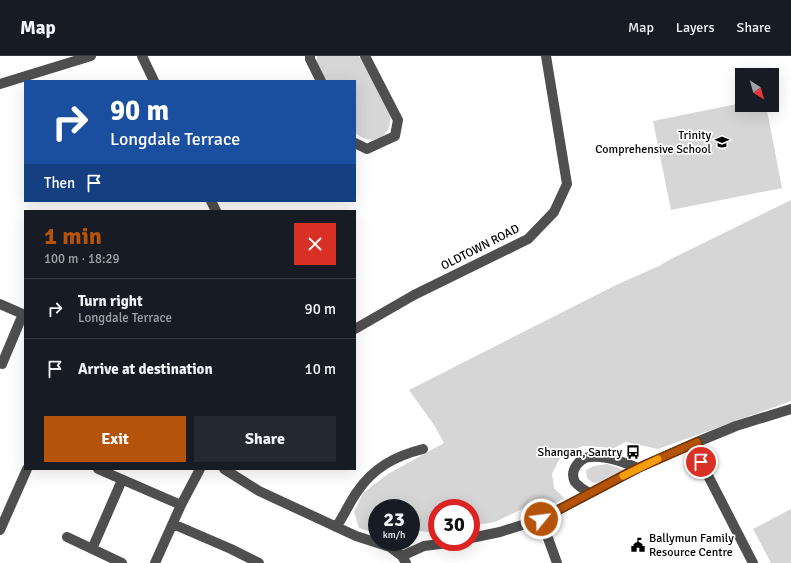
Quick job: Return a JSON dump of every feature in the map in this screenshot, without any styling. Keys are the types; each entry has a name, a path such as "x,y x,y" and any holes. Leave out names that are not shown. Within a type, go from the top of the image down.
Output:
{"street":[{"path":"0,84 91,56"},
{"path":"142,56 154,80"},
{"path":"310,56 310,59 320,80"},
{"path":"356,144 367,149 395,136 398,120 365,56"},
{"name":"OLDTOWN ROAD","path":"356,328 414,295 528,239 554,212 567,184 546,56"},
{"path":"0,304 24,314 2,364"},
{"path":"480,536 541,519 638,468 697,442 736,426 791,409"},
{"path":"697,442 701,462 753,563"},
{"path":"336,527 356,492 370,476 387,463 405,454 423,449"},
{"path":"590,493 580,488 574,480 574,469 580,461 589,457 601,457 614,459 638,468"},
{"path":"0,530 27,470"},
{"path":"100,470 181,505"},
{"path":"155,563 181,505 199,470"},
{"path":"226,470 258,491 356,536 390,547 404,560 424,546 428,546"},
{"path":"92,549 122,480"},
{"path":"541,519 557,563"},
{"path":"173,524 259,563"},
{"path":"67,537 122,563"}],"shaded area":[{"path":"317,56 359,56 391,116 390,124 384,135 377,139 369,140 356,133 356,80 326,80 317,62"},
{"path":"735,104 735,112 767,112 782,188 671,210 653,121"},
{"path":"791,200 791,401 658,449 626,442 614,448 583,446 562,454 552,474 554,488 565,499 554,503 539,501 495,522 480,524 480,499 428,499 428,532 420,531 420,499 368,499 368,531 359,528 354,512 363,493 388,474 444,443 434,425 409,390 616,285"},
{"path":"607,464 625,470 606,482 593,483 587,478 586,470 594,466"},
{"path":"791,509 791,563 771,563 753,529"}],"slow traffic":[{"path":"623,476 658,459"}],"place":[{"name":"Trinity Comprehensive School","path":"722,142"},
{"name":"Shangan, Santry","path":"633,452"},
{"name":"Ballymun Family Resource Centre","path":"638,545"}],"route":[{"path":"541,519 638,468 697,442 701,462"}]}
